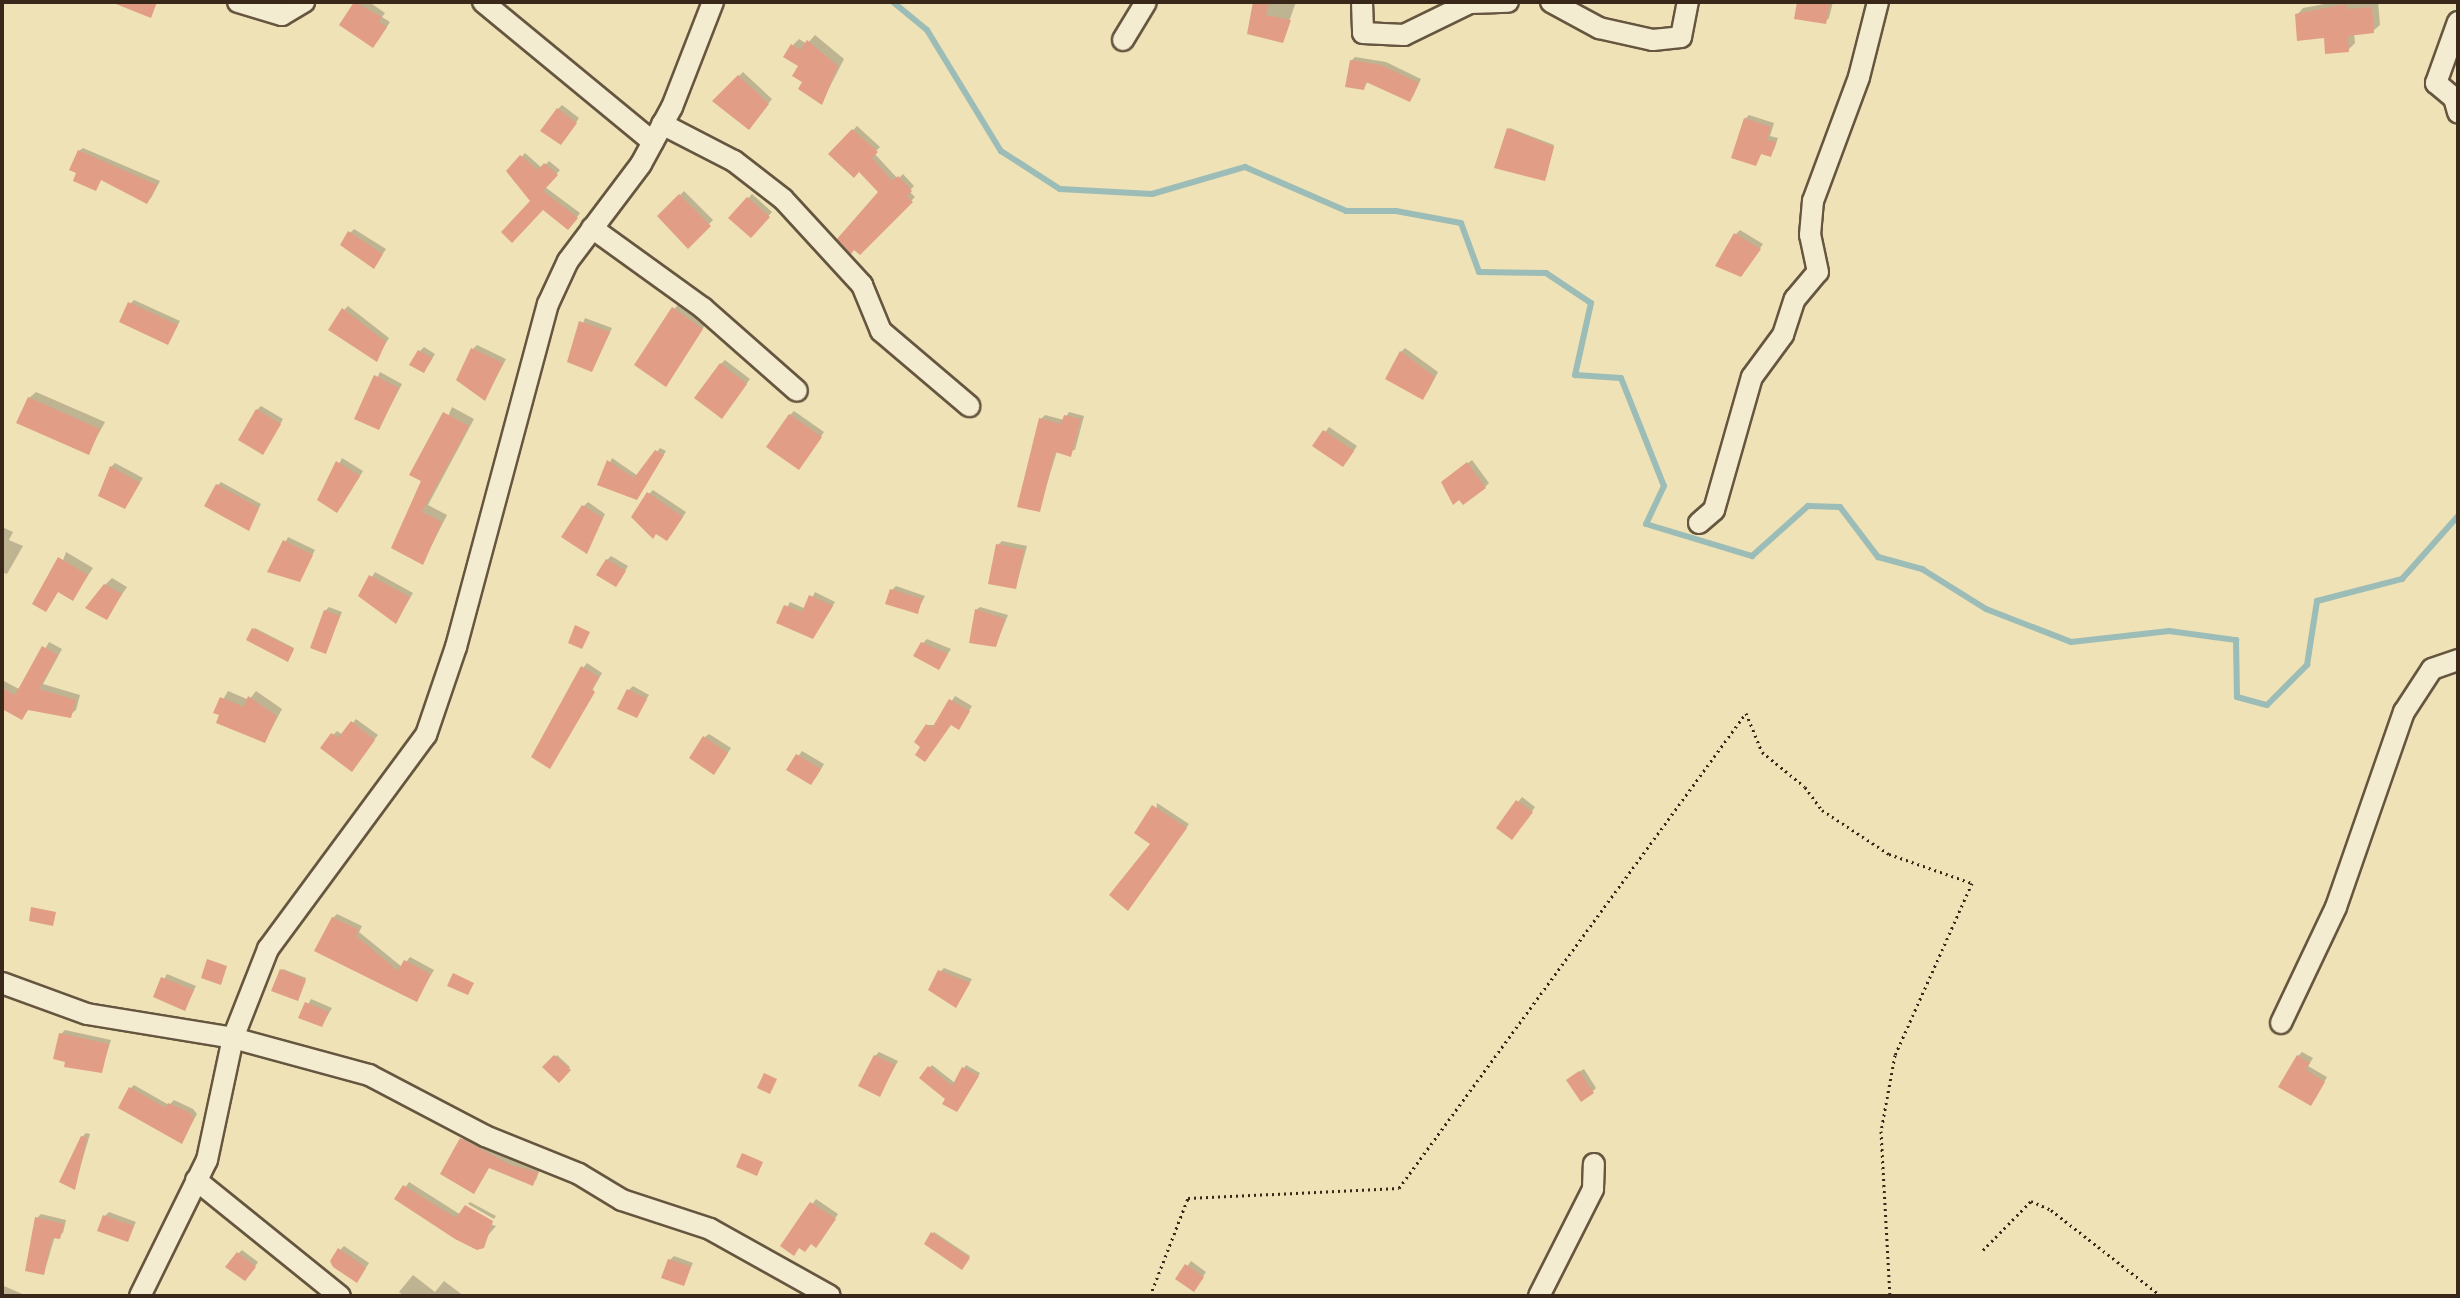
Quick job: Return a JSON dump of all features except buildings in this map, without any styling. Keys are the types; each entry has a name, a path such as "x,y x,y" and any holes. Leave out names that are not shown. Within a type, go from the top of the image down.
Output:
{"street":[{"path":"238,2 282,15 304,2"},
{"path":"483,2 658,133 734,161 783,199 862,285 881,331 969,406"},
{"path":"140,1296 216,1133 233,1038 268,949 426,735 456,647 533,345 568,261 658,133 713,2"},
{"path":"1123,40 1146,2"},
{"path":"1362,2 1363,33 1404,35 1470,3 1508,2"},
{"path":"1551,2 1599,28 1653,40 1681,37 1688,2"},
{"path":"1699,523 1714,510 1752,377 1783,335 1795,299 1818,272 1810,235 1813,201 1859,77 1878,2"},
{"path":"2458,22 2436,83 2454,98 2458,112"},
{"path":"592,228 703,308 797,391"},
{"path":"2281,1023 2336,907 2404,712 2432,669 2458,660"},
{"path":"2,983 87,1014 233,1038 369,1075 485,1136 579,1174 622,1200 710,1229 830,1296"},
{"path":"1539,1296 1593,1189 1594,1164"},
{"path":"196,1180 340,1296"}],"path":[{"path":"1150,1296 1188,1198 1399,1188 1746,713 1762,752 1805,787 1822,810 1889,854 1972,883 1895,1055 1881,1131 1890,1296"},
{"path":"1983,1250 2031,1201 2051,1210 2161,1296"}],"waterway":[{"path":"893,2 927,30 1001,151 1060,189 1152,194 1245,167 1346,211 1396,211 1461,223 1479,272 1546,273 1591,303 1575,375 1621,378 1664,486 1646,524 1752,556 1808,506 1840,507 1878,557 1922,569 1986,609 2071,642 2169,631 2236,640 2237,697 2267,705 2307,665 2317,601 2402,579 2458,516"}]}
